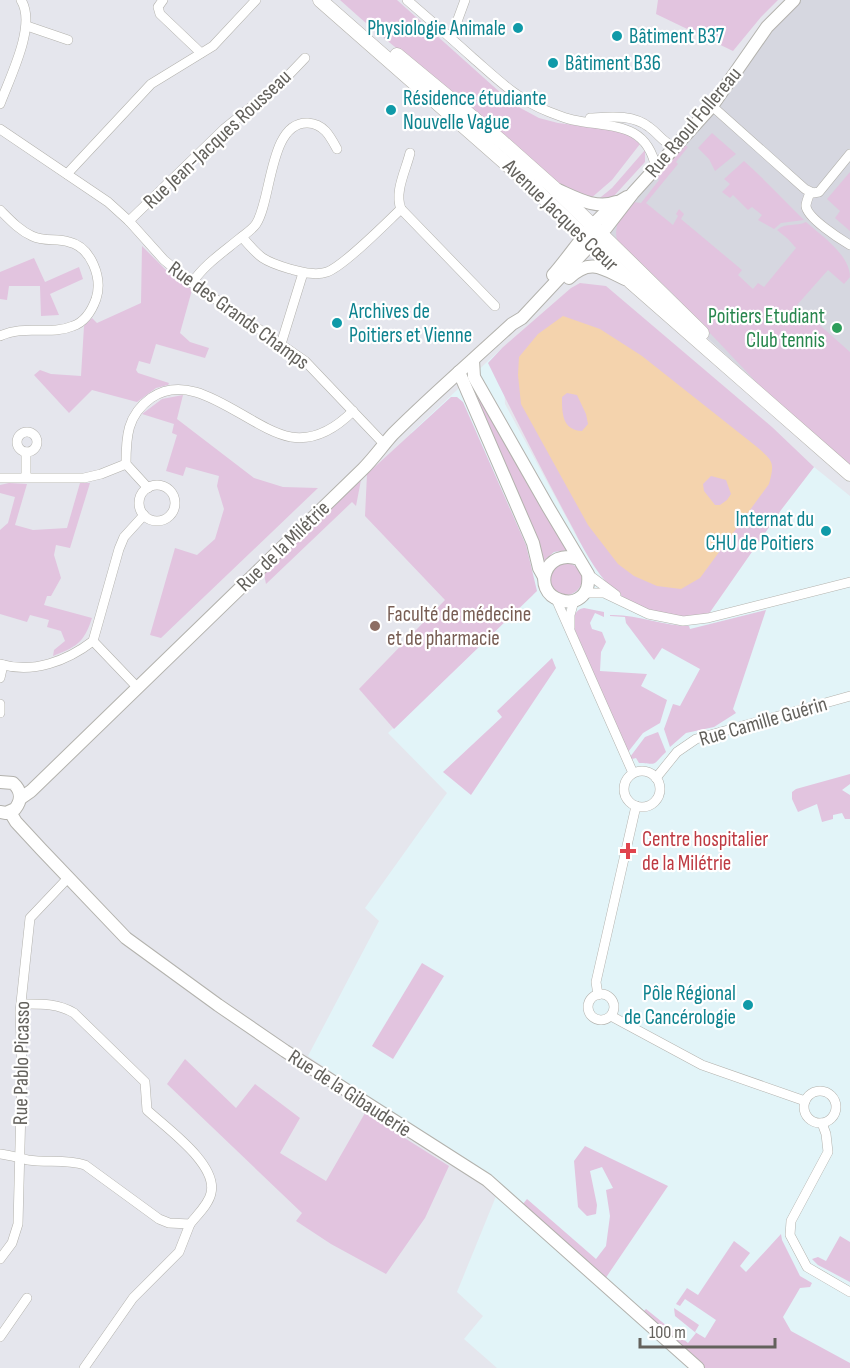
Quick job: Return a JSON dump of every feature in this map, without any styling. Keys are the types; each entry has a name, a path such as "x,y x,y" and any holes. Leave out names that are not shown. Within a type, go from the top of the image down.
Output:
{"main road":[{"name":"Avenue Jacques Cœur","path":"320,0 430,98 592,235 802,431"},
{"name":"Avenue Jacques Cœur","path":"334,0 554,188 631,282 850,474"}],"street":[{"path":"0,104 27,26 27,16 21,0"},
{"path":"163,0 158,7 160,14 201,53"},
{"path":"407,0 508,89 546,111 573,120 614,126 638,135 651,150 656,168"},
{"path":"451,38 465,0"},
{"name":"Rue Raoul Follereau","path":"592,235 712,106 762,34 794,0"},
{"path":"67,174 151,84 213,46 250,2"},
{"path":"27,26 68,40"},
{"name":"Rue Jean-Jacques Rousseau","path":"129,221 216,137 282,82 305,58"},
{"path":"712,106 791,178 810,192 821,191 850,154"},
{"path":"573,120 631,118 646,125 664,142 675,147"},
{"path":"192,283 200,271 254,227 259,218 277,153 283,138 291,128 301,123 318,125 329,135 337,149"},
{"name":"Rue des Grands Champs","path":"0,129 108,202 129,221 164,260 192,283 305,360 385,445"},
{"path":"410,153 399,193 401,208 495,306"},
{"path":"554,188 598,205 609,205 633,193"},
{"path":"810,192 807,211 850,245"},
{"path":"592,235 619,201"},
{"path":"242,237 258,256 267,262 303,273 316,274 333,269 401,208"},
{"path":"0,210 21,230 35,238 76,244 95,267 98,287 92,308 74,326 63,329 16,330 0,336"},
{"name":"Rue de la Milétrie","path":"509,320 522,318 592,235"},
{"name":"Rue de la Milétrie","path":"5,812 15,809 21,798 31,791 52,768 363,469 392,436 473,360 559,267 592,235"},
{"path":"541,298 577,270 586,266 603,268 631,282"},
{"path":"281,344 303,273"},
{"path":"473,360 474,376 579,559 585,565 589,580 585,593"},
{"path":"459,372 471,379 497,425 505,432"},
{"path":"459,372 533,543 547,591 556,599 565,602 574,601 585,593 604,593 658,617 683,621 696,620 850,582"},
{"path":"148,488 126,464 128,431 140,407 155,395 170,390 188,390 199,393 274,431 292,437 314,436 325,432 343,421 353,411"},
{"path":"26,452 26,477"},
{"path":"0,478 84,478 126,464"},
{"path":"159,486 173,494 175,506 170,516 160,521 148,519 144,515 140,508 140,501 142,494 148,488 159,486"},
{"path":"0,678 2,665 26,667 46,665 68,657 93,641 119,549 124,537 144,515"},
{"path":"544,577 546,569 556,558 564,556 579,559"},
{"path":"588,574 627,604"},
{"path":"556,599 633,773"},
{"path":"570,630 570,615 574,601"},
{"path":"93,641 137,687"},
{"name":"Rue Camille Guérin","path":"656,778 677,752 696,739 850,696"},
{"path":"0,704 0,713"},
{"name":"Rue de la Milétrie","path":"16,786 52,768"},
{"path":"648,772 656,778 660,788 657,798 649,805 636,806 628,800 624,790 626,780 633,773 648,772"},
{"path":"0,782 9,782 16,786 21,798"},
{"path":"598,995 596,982 636,806"},
{"name":"Rue de la Gibauderie","path":"5,812 126,938 285,1051 499,1190 698,1368"},
{"name":"Rue Pablo Picasso","path":"0,1259 16,1233 22,1067 21,1004 30,918 68,878"},
{"path":"598,995 607,996 613,1001 614,1009 611,1016 600,1020 590,1013 590,1003 598,995"},
{"path":"21,1004 54,1005 64,1007 74,1013 145,1082 147,1110 206,1167 212,1181 209,1199 190,1224 179,1252 133,1299 84,1368"},
{"path":"611,1016 702,1065 805,1101"},
{"path":"819,1091 832,1096 837,1105 832,1119 822,1123 809,1118 804,1110 805,1101 811,1094 819,1091"},
{"path":"822,1123 828,1152 791,1221 790,1235 807,1267 850,1292"},
{"path":"0,1154 29,1160 74,1161 85,1165 159,1219 190,1224"},
{"path":"0,1336 27,1299"}],"shaded area":[{"path":"340,0 397,0 513,104 539,118 558,123 615,130 630,136 640,144 612,180 590,199 568,190"},
{"path":"658,0 778,0 733,51 656,14"},
{"path":"800,0 850,0 850,468 600,240 765,37"},
{"path":"712,133 736,154 715,171 709,159 698,148"},
{"path":"685,145 688,147 676,162 678,164 646,203 673,225 679,209 684,214 681,219 742,270 738,275 753,289 758,283 764,287 796,248 777,230 784,226 806,222 834,246 845,261 850,277 844,284 828,270 797,305 850,352 850,467 761,387 673,294 617,240 616,229 622,215 633,202 641,203 659,180 657,177"},
{"path":"645,150 645,162 613,197 596,201 612,188"},
{"path":"744,161 804,220 781,223 774,229 758,220 762,215 752,207 748,210 733,195 730,198 722,192 730,184 724,179"},
{"path":"850,172 850,231 835,218 840,211 827,199"},
{"path":"142,246 165,269 192,290 180,333 190,342 209,348 205,358 156,344 150,364 139,361 136,370 138,373 169,383 168,385 156,388 137,402 92,390 69,413 34,375 40,370 51,374 81,376 84,326 92,318 97,323 141,303"},
{"path":"34,258 45,282 79,267 83,279 50,294 59,315 41,316 40,286 9,286 7,300 0,299 0,272"},
{"path":"580,283 606,286 772,427 814,467 708,615 683,617 658,613 624,598 607,583 594,567 584,549 488,363 571,288"},
{"path":"563,316 600,329 642,356 757,447 771,462 772,471 769,484 700,578 681,589 657,586 634,576 618,564 588,525 521,404 519,357 538,334","holes":["567,393 577,395 586,414 588,424 582,431 570,428 564,420 562,397","711,476 726,480 731,494 720,505 715,505 704,491 703,484"]},
{"name":"Centre hospitalier de la Milétrie","path":"502,348 505,404 579,541 612,588 708,615 814,467 850,496 850,1368 497,1368 464,1339 483,1316 457,1292 501,1184 308,1056 379,921 365,908 447,793 388,733 533,595 411,433"},
{"path":"474,389 542,509 569,550 554,552 543,562 470,392"},
{"path":"183,395 177,419 254,478 283,487 318,488 161,638 150,635 175,548 197,555 215,539 224,509 217,486 219,476 186,467 183,476 166,471 177,435 172,433 174,424 142,414 162,399"},
{"path":"451,397 457,397 463,402 526,545 537,591 394,729 359,689 445,600 365,516 367,474"},
{"path":"361,480 356,506 352,502 266,584 264,574"},
{"path":"80,483 90,483 70,548 56,545 54,555 61,578 51,596 47,596 44,605 92,618 86,633 78,643 53,656 54,650 65,641 61,631 47,627 49,620 30,615 27,622 0,614 0,530 8,523 15,497 0,493 0,485 27,484 15,525 33,530 67,528"},
{"path":"566,563 577,568 582,579 577,590 566,595 555,590 550,579 555,568"},
{"path":"584,608 604,612 604,617 595,613 590,623 592,629 602,632 606,642 601,652 600,671 647,674 641,686 667,700 660,723 643,733 628,752 574,628 576,613"},
{"path":"766,610 733,709 736,713 714,727 686,733 670,747 664,729 673,704 680,706 700,669 662,648 654,660 626,623 625,617 610,615 630,616 689,626 690,629"},
{"path":"552,658 556,668 471,795 443,772 502,717 497,711"},
{"path":"658,732 666,752 656,762 653,764 639,763 636,758 630,757 645,737"},
{"path":"850,774 850,784 842,790 850,795 850,819 845,819 842,813 833,815 833,819 822,822 817,804 798,812 792,799 792,792 796,789"},
{"path":"422,963 444,976 393,1059 372,1046"},
{"path":"185,1059 236,1108 255,1084 300,1118 280,1153 326,1181 365,1113 449,1166 425,1218 386,1274 331,1244 296,1221 302,1213 167,1084"},
{"path":"585,1146 668,1186 605,1279 523,1204 527,1199 596,1259 606,1246 610,1216 606,1190 613,1188 602,1167 590,1171 597,1205 596,1214 587,1216 578,1207 574,1161"},
{"path":"781,1234 800,1276 812,1283 810,1287 800,1288 783,1317 791,1331 850,1363 850,1368 705,1368 642,1313 646,1309 688,1343 696,1333 675,1316 674,1308 699,1325 695,1332 705,1338 716,1320 685,1299 680,1306 676,1304 687,1288 698,1295 734,1241 750,1253 740,1266 746,1272"},
{"path":"840,1236 850,1242 850,1282 818,1265 812,1259 818,1257 826,1261"}],"place":[{"name":"Physiologie Animale","path":"518,28"},
{"name":"Bâtiment B37","path":"617,36"},
{"name":"Bâtiment B36","path":"553,63"},
{"name":"Résidence étudiante Nouvelle Vague","path":"391,110"},
{"name":"Archives de Poitiers et Vienne","path":"337,323"},
{"name":"Poitiers Etudiant Club tennis","path":"837,328"},
{"name":"Internat du CHU de Poitiers","path":"826,531"},
{"name":"Faculté de médecine et de pharmacie","path":"375,626"},
{"name":"Centre hospitalier de la Milétrie","path":"628,851"},
{"name":"Pôle Régional de Cancérologie","path":"748,1005"}]}
